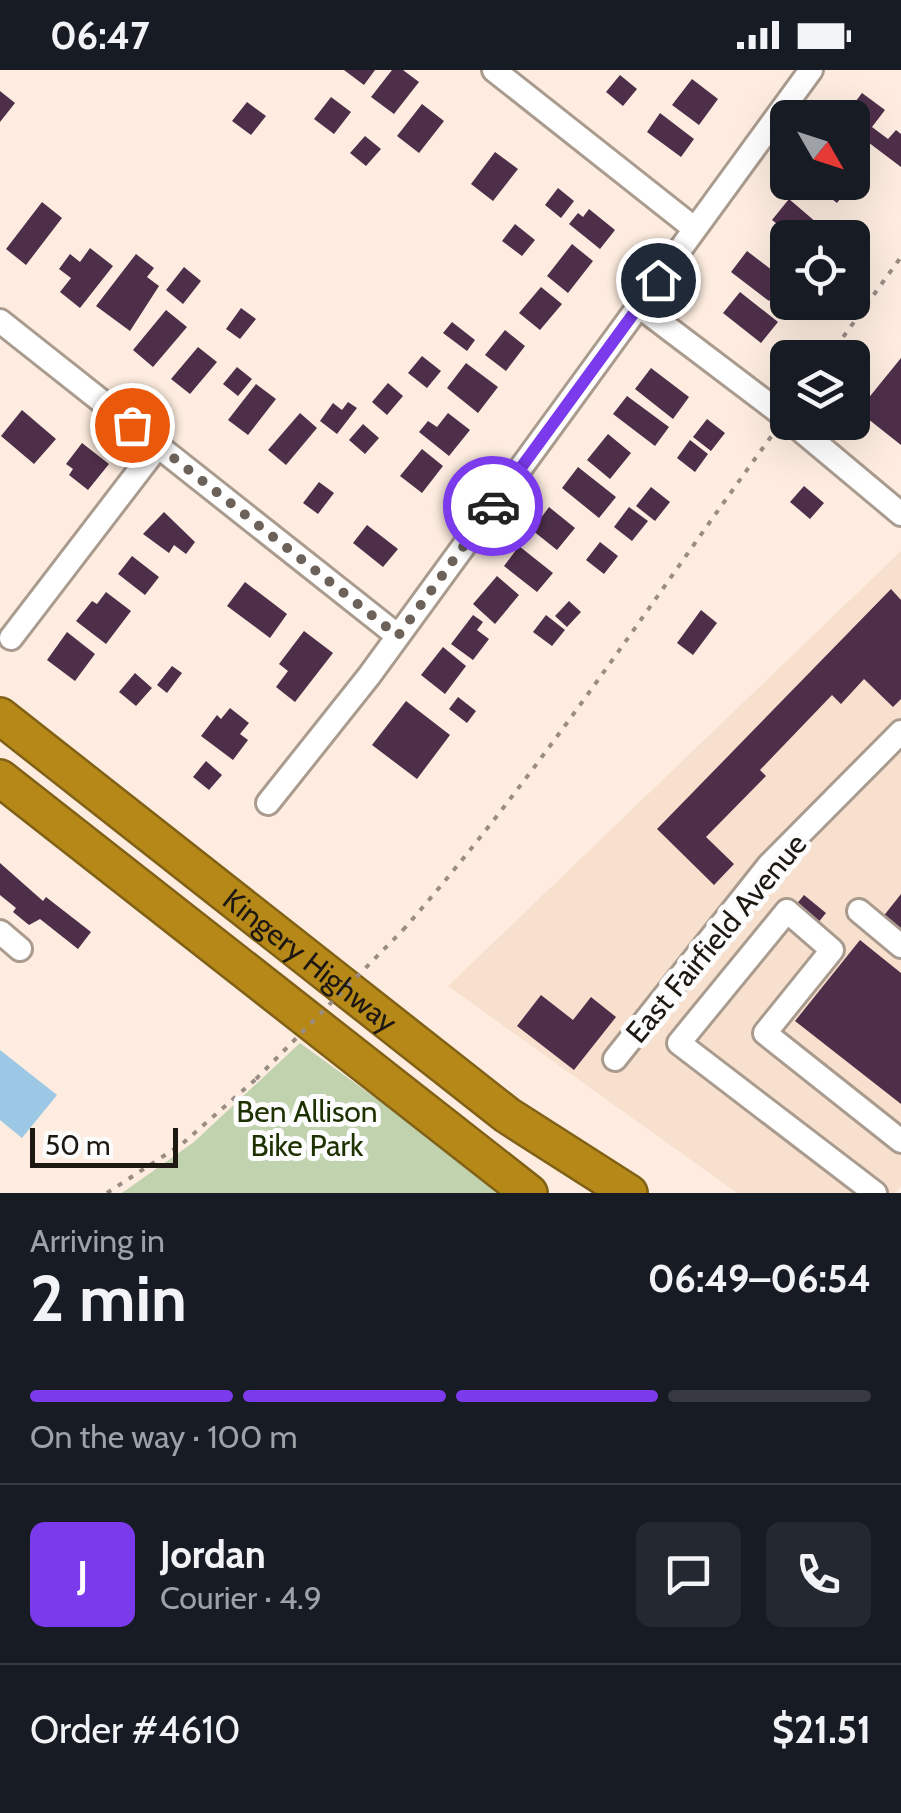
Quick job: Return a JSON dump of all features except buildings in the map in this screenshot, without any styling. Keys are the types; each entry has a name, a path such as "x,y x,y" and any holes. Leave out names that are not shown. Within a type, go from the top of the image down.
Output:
{"highway":[{"name":"Kingery Highway","path":"0,716 507,1115 629,1193"},
{"name":"Kingery Highway","path":"0,778 529,1193"}],"street":[{"path":"494,70 695,229"},
{"path":"268,803 398,636 812,70"},
{"path":"639,306 770,412"},
{"path":"0,321 398,636"},
{"path":"806,440 901,514"},
{"path":"11,638 158,446"},
{"name":"East Fairfield Avenue","path":"615,1059 769,865 901,732"},
{"path":"875,1193 679,1043 787,911 832,950 764,1033 901,1141"},
{"path":"858,911 901,946"},
{"path":"0,932 20,949"}],"path":[{"path":"841,340 901,256"},
{"path":"108,1193 182,1144 256,1079 402,930 525,780 773,440"}],"shaded area":[{"path":"901,551 901,1186 895,1193 737,1193 448,986"}],"green space":[{"name":"Ben Allison Bike Park","path":"300,1043 506,1193 122,1193 194,1142"}],"water":[{"path":"0,1050 57,1095 22,1138 0,1120"}],"way so far":[{"path":"132,425 398,636 493,506"}],"route":[{"path":"493,506 658,280"}]}
